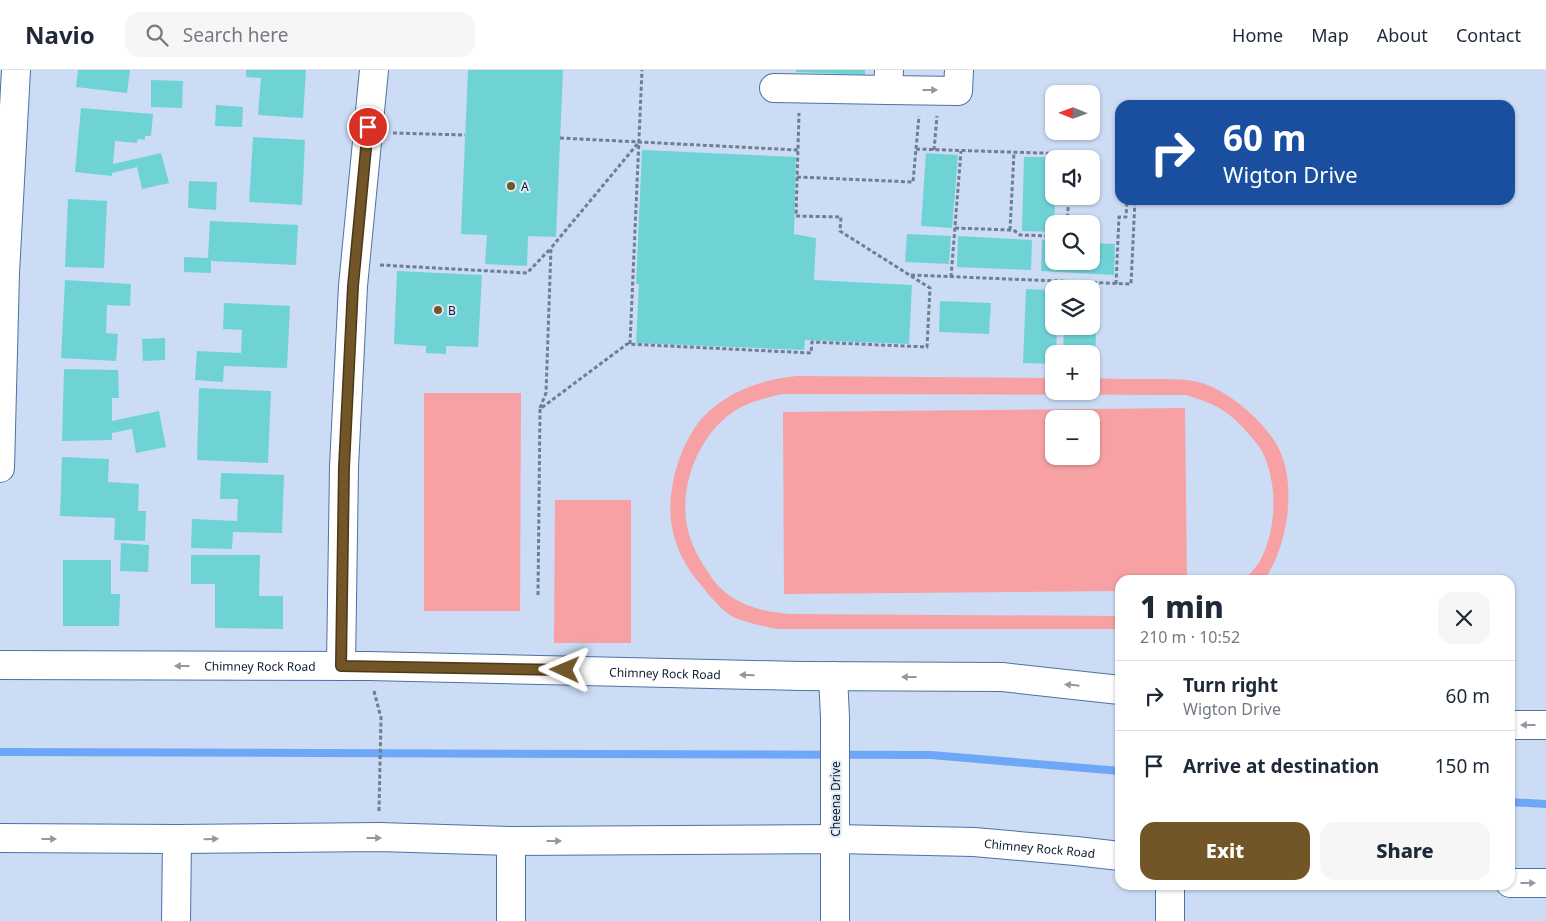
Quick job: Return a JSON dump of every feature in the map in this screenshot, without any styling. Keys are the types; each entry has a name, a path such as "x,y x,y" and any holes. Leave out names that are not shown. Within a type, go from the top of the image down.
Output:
{"main road":[{"path":"0,468 5,272 16,70"},
{"path":"341,666 344,467 355,264 374,70"},
{"path":"774,88 888,80 944,85"},
{"name":"Chimney Rock Road","path":"0,665 341,666 833,676 1002,677 1115,689"},
{"name":"Cheena Drive","path":"833,676 836,717 835,921"},
{"path":"1515,725 1546,726"},
{"name":"Chimney Rock Road","path":"0,838 177,840 379,837 511,841 835,839 974,842 1115,855"},
{"path":"176,921 177,840"},
{"path":"511,841 511,921"},
{"path":"1515,883 1546,883"},
{"path":"1170,890 1170,921"}],"path":[{"path":"630,344 642,70"},
{"path":"798,177 913,182 916,149 944,85"},
{"path":"934,150 944,85"},
{"path":"540,409 627,344 811,353 812,342 927,347 930,288 840,231 841,217 796,216 799,107"},
{"path":"367,132 465,135"},
{"path":"560,138 798,150"},
{"path":"355,264 527,273 551,248 639,142"},
{"path":"916,149 1045,153"},
{"path":"951,277 961,151"},
{"path":"1010,230 1014,152"},
{"path":"1116,284 1119,216 1126,217 1127,205"},
{"path":"1100,283 1131,284 1135,205"},
{"path":"955,228 1010,230 1020,235 1045,236"},
{"path":"538,595 540,409 546,393 551,248"},
{"path":"910,275 1045,281"},
{"path":"380,798 381,718"}],"shaded area":[{"path":"797,376 1045,378 1045,395 782,394 758,400 736,410 724,419 703,444 690,473 685,505 687,526 691,539 699,557 722,590 739,601 755,608 789,614 1115,616 1115,629 777,629 733,617 720,607 695,578 681,555 671,521 671,494 683,451 696,425 725,399 759,383"},
{"path":"1100,378 1177,379 1205,384 1236,401 1264,427 1277,445 1283,460 1287,477 1288,495 1284,533 1279,550 1267,575 1248,575 1261,559 1273,519 1274,505 1271,477 1262,451 1232,417 1213,405 1186,395 1100,395"},
{"path":"424,393 521,393 520,611 424,611"},
{"path":"1185,408 1187,575 1115,575 1115,591 784,594 783,412"},
{"path":"555,500 631,500 631,643 554,643"}],"building":[{"path":"78,70 130,70 127,93 76,87"},
{"path":"246,70 306,70 303,118 258,115 261,78 246,77"},
{"name":"A","path":"468,70 563,70 556,237 528,236 527,266 485,264 487,235 461,234"},
{"path":"796,70 865,70 865,75 796,72"},
{"path":"151,80 183,81 182,108 151,107"},
{"path":"216,105 243,107 242,127 215,126"},
{"path":"81,108 153,114 151,136 145,136 145,140 138,139 137,143 115,141 113,164 161,153 169,183 142,189 137,167 112,173 112,176 75,172"},
{"path":"253,137 305,140 302,205 249,202"},
{"path":"642,150 796,157 794,234 816,238 814,280 912,285 909,344 805,340 804,350 636,343 639,284 636,284"},
{"path":"926,153 958,155 952,228 921,226"},
{"path":"1024,157 1045,157 1045,205 1055,205 1054,215 1045,215 1045,232 1022,231"},
{"path":"189,181 217,182 216,210 188,208"},
{"path":"68,199 107,201 104,268 65,267"},
{"path":"210,221 298,225 296,265 211,261 211,273 184,272 184,257 208,258"},
{"path":"907,234 951,236 949,264 905,262"},
{"path":"958,236 1032,240 1031,270 957,267"},
{"path":"1042,240 1045,240 1045,270 1100,270 1100,243 1115,244 1114,275 1041,271"},
{"name":"B","path":"397,271 482,275 478,347 446,346 446,354 426,353 426,346 394,344"},
{"path":"65,280 131,284 130,306 107,305 106,333 118,334 116,361 61,358"},
{"path":"1026,289 1045,290 1045,335 1057,335 1056,345 1045,345 1045,364 1023,363"},
{"path":"940,301 991,303 989,334 939,332"},
{"path":"224,303 290,306 287,368 224,366 223,382 195,380 197,351 241,353 242,330 223,329"},
{"path":"1064,335 1096,335 1096,345 1063,345"},
{"path":"165,338 165,360 143,361 142,339"},
{"path":"64,369 118,370 119,398 112,398 112,421 159,411 166,447 136,453 132,429 112,433 112,440 62,441"},
{"path":"199,388 271,391 268,463 197,460"},
{"path":"62,457 109,459 108,482 139,484 138,511 146,511 145,541 114,540 115,518 60,516"},
{"path":"221,473 284,475 282,533 233,532 232,549 191,548 192,519 237,521 238,499 220,499"},
{"path":"121,543 149,545 148,572 120,571"},
{"path":"191,555 260,555 259,596 283,596 283,629 215,628 215,584 191,584"},
{"path":"63,560 111,560 111,594 120,594 119,626 63,626"}],"waterway":[{"path":"0,752 931,755 1115,771"},
{"path":"1515,802 1546,804"}],"place":[{"name":"A","path":"511,186"},
{"name":"B","path":"438,310"}],"route":[{"path":"368,127 353,286 344,467 341,666 565,670"}]}
